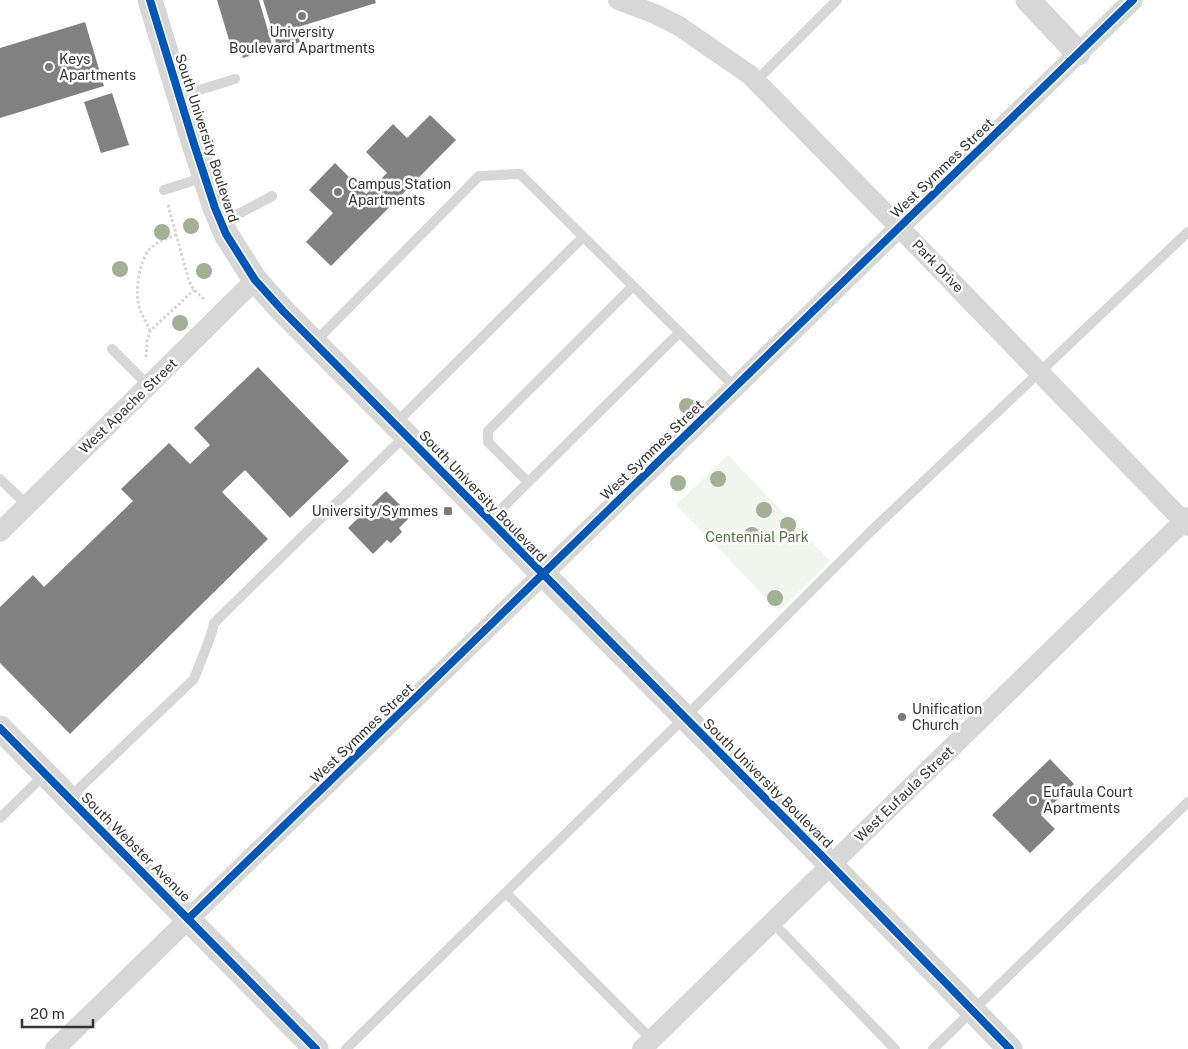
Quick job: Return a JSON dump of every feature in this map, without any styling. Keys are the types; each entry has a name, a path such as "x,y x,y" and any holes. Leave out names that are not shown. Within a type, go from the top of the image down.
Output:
{"street":[{"name":"South University Boulevard","path":"150,0 205,177 226,234 255,280 1010,1049"},
{"name":"Park Drive","path":"618,0 655,14 679,26 737,65 756,81 1187,521"},
{"path":"1028,0 1078,54"},
{"name":"West Symmes Street","path":"55,1049 1133,0"},
{"name":"West Apache Street","path":"0,532 143,379 220,316 255,280"},
{"name":"West Eufaula Street","path":"647,1044 1187,521"},
{"name":"South Webster Avenue","path":"0,728 316,1049"}],"lane":[{"path":"756,81 837,0"},
{"path":"179,96 235,79"},
{"path":"315,342 479,176 520,174 735,387"},
{"path":"164,190 205,177"},
{"path":"222,223 272,196"},
{"path":"346,1049 685,717 869,533 1188,232"},
{"path":"69,798 194,679 209,642 214,622 401,430 583,236"},
{"path":"528,482 488,442 488,432 634,286"},
{"path":"489,520 680,332"},
{"path":"112,348 143,379"},
{"path":"0,479 27,505"},
{"path":"0,818 45,774"},
{"path":"932,1049 1188,802"},
{"path":"506,893 647,1044"},
{"path":"772,922 895,1049"}],"path":[{"path":"164,190 188,281 194,290 220,316"},
{"path":"150,331 138,305 138,279 148,251 160,242 176,235"},
{"path":"143,379 147,362 146,350 150,331 194,290"}],"green space":[{"name":"Centennial Park","path":"728,455 830,561 779,611 676,505"}],"building":[{"name":"University Boulevard Apartments","path":"217,0 259,0 273,48 243,58 237,41 230,43"},
{"name":"University Boulevard Apartments","path":"263,0 375,0 376,3 295,28 300,42 278,49"},
{"name":"Keys Apartments","path":"85,22 104,86 0,118 0,48"},
{"path":"112,93 129,145 101,153 84,102"},
{"name":"Campus Station Apartments","path":"430,115 456,140 331,266 306,242 333,213 309,190 335,163 366,194 387,173 366,152 393,124 407,138"},
{"path":"258,367 349,461 290,518 245,470 222,492 268,539 70,734 0,663 0,607 33,575 44,587 133,501 121,489 169,443 190,464 210,445 194,428"},
{"path":"386,491 411,516 399,528 402,532 391,543 387,540 373,554 348,528"},
{"name":"Eufaula Court Apartments","path":"1050,759 1074,784 1041,815 1055,829 1030,853 992,815"}],"cycle path":[{"path":"150,0 215,208 226,234 255,280 283,311 831,865 1010,1049"},
{"path":"188,919 1133,0"},
{"path":"0,728 316,1049"}],"place":[{"name":"University Boulevard Apartments","path":"302,16"},
{"name":"Keys Apartments","path":"49,67"},
{"name":"Campus Station Apartments","path":"338,192"},
{"name":"University/Symmes","path":"448,511"},
{"name":"Unification Church","path":"902,717"},
{"name":"Eufaula Court Apartments","path":"1033,800"}]}
